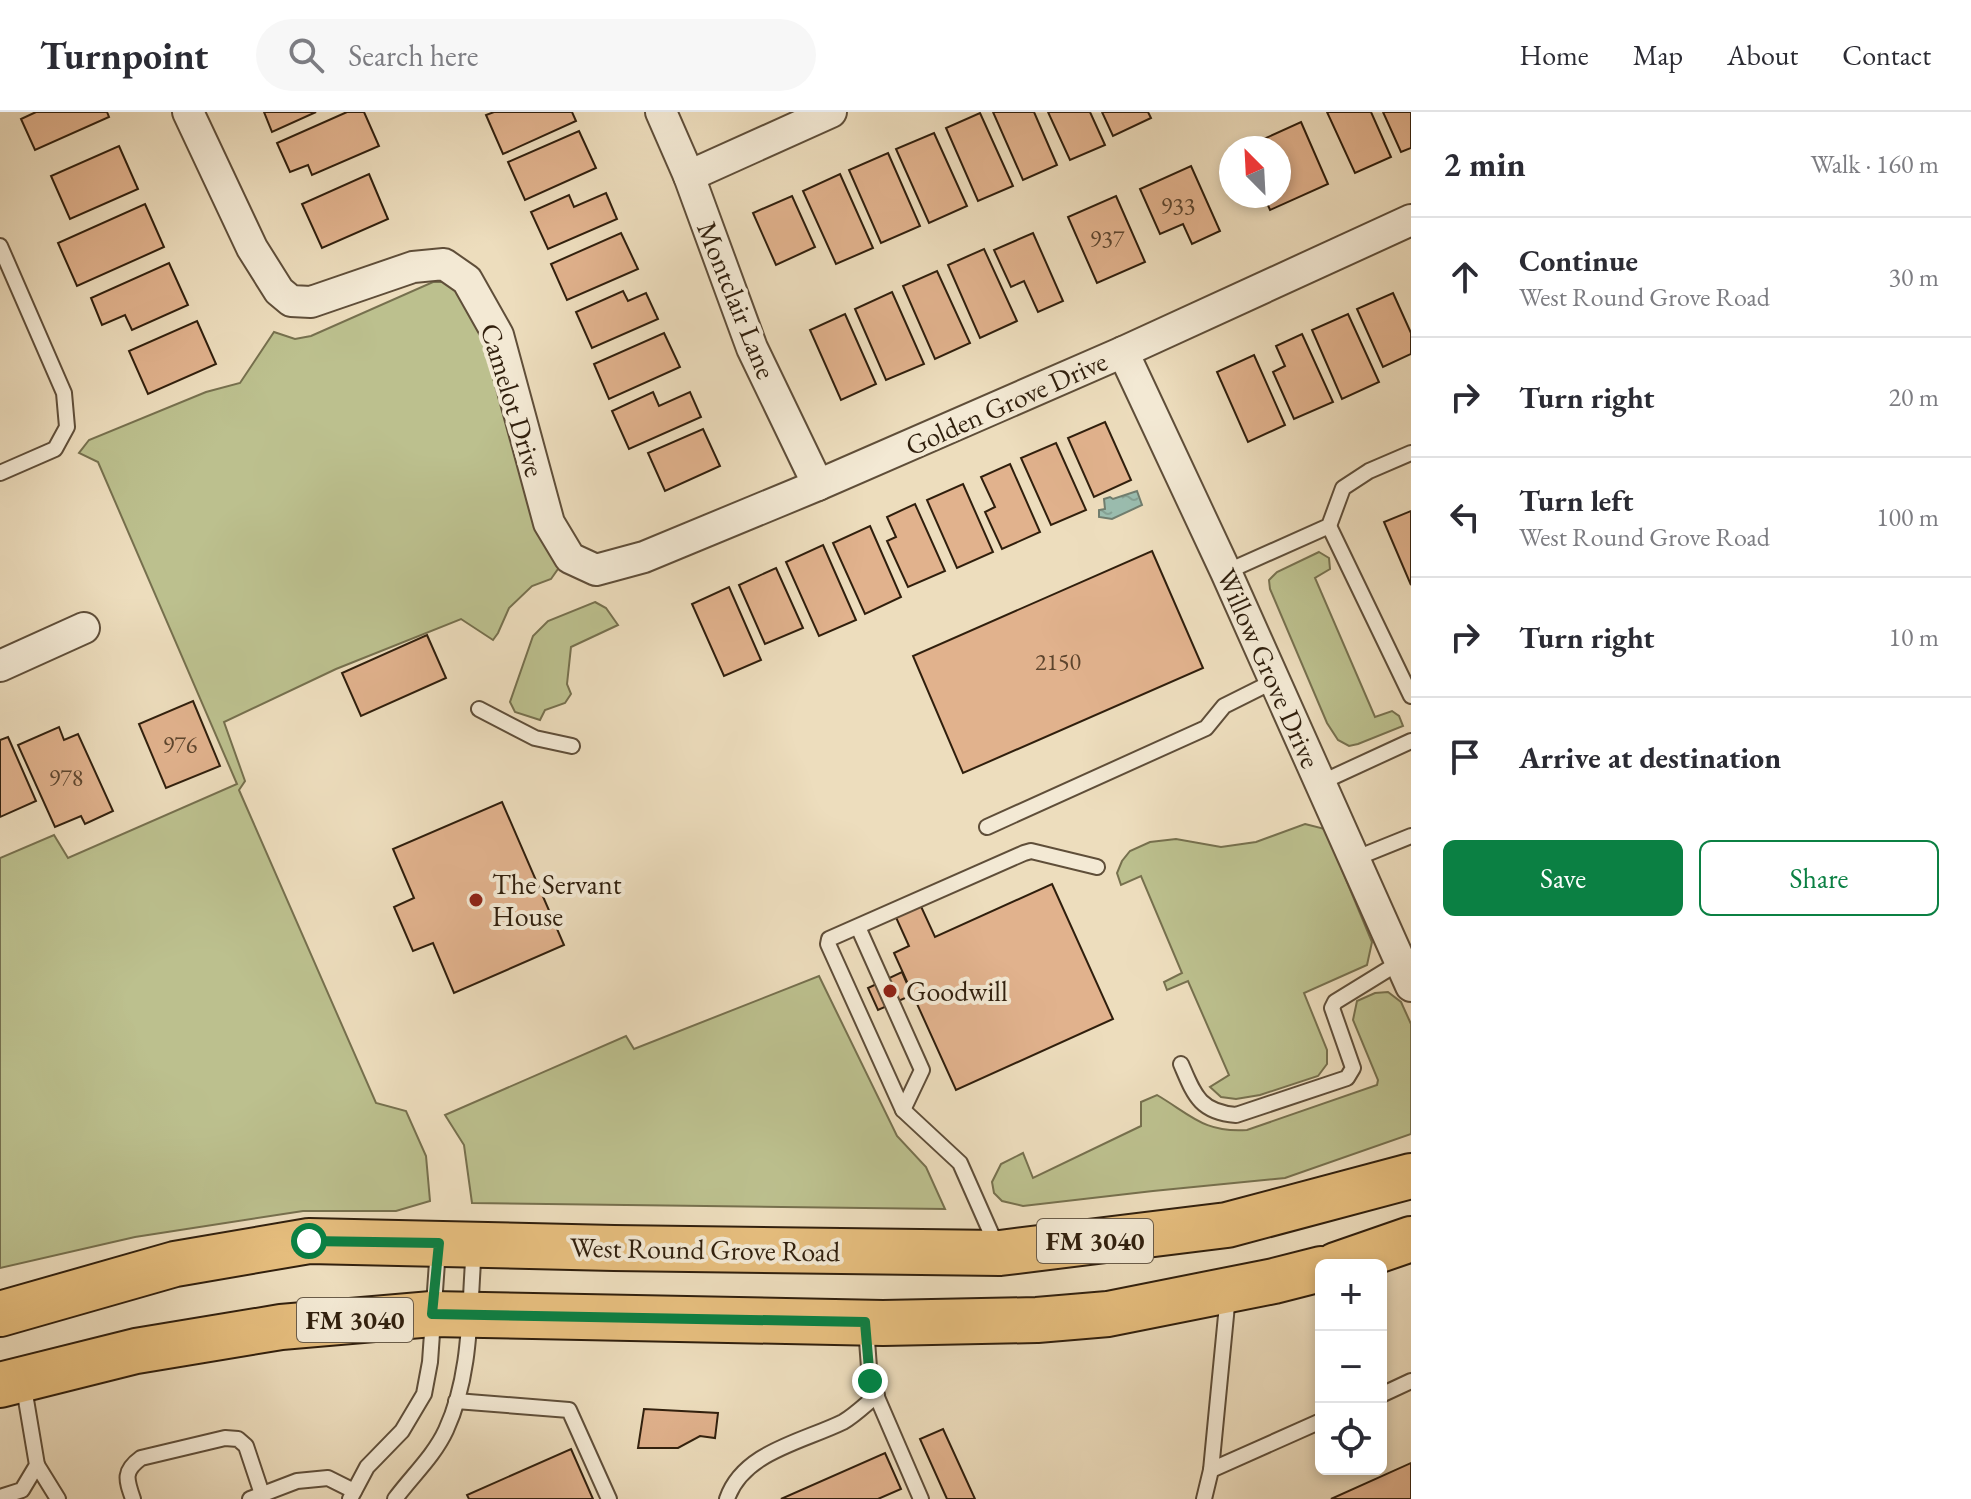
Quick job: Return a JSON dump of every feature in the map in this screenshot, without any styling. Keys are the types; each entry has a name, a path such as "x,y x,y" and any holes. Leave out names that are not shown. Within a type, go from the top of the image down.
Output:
{"main road":[{"name":"West Round Grove Road","path":"0,1314 175,1264 309,1241 1000,1253 1227,1225 1411,1176"},
{"path":"1353,1259 1411,1239"},
{"name":"FM 3040","path":"11,1381 136,1351 281,1327 451,1315 522,1314 865,1322 1037,1320 1108,1314 1315,1270"}],"street":[{"name":"Camelot Drive","path":"188,112 252,248 279,291 291,301 311,302 413,267 444,264 467,280 498,335 549,523 570,558 596,570"},
{"name":"Montclair Lane","path":"661,112 689,176 752,348 818,485"},
{"path":"689,176 831,112"},
{"name":"Golden Grove Drive","path":"596,570 644,557 818,485 1123,352 1411,220"},
{"name":"Willow Grove Drive","path":"1123,352 1226,572 1405,974"},
{"path":"0,666 84,628"}],"lane":[{"path":"0,246 64,393 67,427 55,449 0,473"},
{"path":"1226,572 1329,526 1343,488 1369,471 1411,453"},
{"path":"1329,526 1411,696"},
{"path":"987,827 1206,728 1224,706 1274,681"},
{"path":"479,709 535,738 572,746"},
{"path":"1320,783 1411,741"},
{"path":"1354,859 1411,836"},
{"path":"1000,1253 960,1163 903,1110 828,944 829,939 1031,851 1097,867"},
{"path":"858,927 922,1070 903,1110"},
{"path":"1181,1064 1196,1098 1212,1110 1224,1114 1236,1115 1347,1078 1353,1068 1332,1008 1335,1002 1405,974"},
{"path":"395,1499 424,1465 446,1430 465,1372 451,1315 457,1243"},
{"path":"133,1499 127,1475 131,1465 141,1458 225,1438 238,1439 246,1446 251,1457 256,1496 297,1481 328,1478 352,1495 367,1467 402,1431 424,1394 430,1362 451,1315 457,1243"},
{"path":"1204,1499 1211,1470 1229,1290"},
{"path":"865,1322 870,1381 921,1499"},
{"path":"11,1381 37,1465 58,1499"},
{"path":"1387,1392 1411,1381"},
{"path":"727,1499 732,1484 758,1459 846,1420 877,1395"},
{"path":"456,1401 569,1410 609,1499"},
{"path":"1211,1470 1315,1424"},
{"path":"0,1497 22,1490 37,1465"}],"green space":[{"path":"433,282 448,282 466,296 479,318 560,566 551,579 532,586 509,608 493,640 461,619 336,669 224,722 245,781 239,790 376,1103 406,1111 426,1156 430,1201 396,1211 303,1211 135,1237 0,1268 0,858 54,835 68,858 237,784 98,462 79,453 89,440 206,392 240,383 274,332 295,339 311,336"},
{"path":"1319,552 1329,558 1330,569 1315,578 1375,717 1392,711 1399,716 1403,726 1349,746 1338,740 1327,723 1270,589 1269,580 1277,572"},
{"path":"595,602 606,608 618,625 571,647 567,684 571,694 565,703 545,710 540,720 515,712 510,702 533,636 548,621"},
{"path":"1305,824 1325,829 1372,942 1367,965 1304,993 1327,1050 1327,1064 1318,1076 1260,1095 1236,1099 1221,1097 1210,1087 1229,1075 1188,981 1167,990 1164,982 1182,973 1141,876 1121,885 1117,873 1130,851 1150,842 1176,839 1221,847 1256,842"},
{"path":"819,976 897,1136 926,1167 945,1209 472,1203 464,1145 445,1115 626,1036 634,1049"},
{"path":"1388,992 1401,1002 1411,1024 1411,1134 1285,1178 1023,1206 1002,1201 994,1193 992,1182 1001,1164 1023,1153 1033,1178 1141,1126 1141,1102 1157,1095 1209,1126 1247,1130 1377,1085 1378,1080 1353,1020 1357,1001 1375,993"}],"water":[{"path":"1137,491 1142,505 1112,519 1099,517 1099,510 1105,509 1104,499"}],"building":[{"path":"36,112 107,112 109,117 35,150 21,119"},
{"path":"264,112 316,112 272,132"},
{"path":"347,112 364,112 379,146 312,175 308,165 290,172 277,143"},
{"path":"494,112 572,112 576,121 503,154 486,115"},
{"path":"993,112 1034,112 1057,165 1023,180"},
{"path":"1048,112 1090,112 1105,145 1070,160"},
{"path":"1102,112 1148,112 1151,118 1113,136"},
{"path":"1327,112 1371,112 1391,157 1355,173"},
{"path":"1383,112 1411,112 1411,148 1401,152"},
{"path":"980,113 1013,186 978,201 946,128"},
{"path":"1301,122 1328,184 1291,201 1291,136 1270,136"},
{"path":"579,131 596,168 525,200 508,162"},
{"path":"934,133 967,206 929,223 896,149"},
{"path":"119,146 138,189 70,219 51,176"},
{"path":"888,153 920,226 881,243 849,170"},
{"path":"1191,166 1220,231 1192,244 1183,224 1160,234 1140,189"},
{"path":"369,174 388,219 322,248 302,204"},
{"path":"840,174 873,248 836,264 803,191"},
{"path":"606,193 617,219 548,249 531,212 569,195 574,207"},
{"path":"792,196 815,247 776,265 753,213"},
{"path":"1116,196 1145,262 1097,283 1068,217"},
{"path":"145,204 164,247 77,286 58,243"},
{"path":"621,233 638,269 567,300 551,264"},
{"path":"1033,233 1063,301 1038,312 1024,281 1011,287 994,250"},
{"path":"984,249 1017,321 980,338 948,265"},
{"path":"169,263 188,305 132,330 125,315 102,325 91,298"},
{"path":"937,271 970,343 935,359 903,286"},
{"path":"623,291 628,301 646,293 658,319 592,348 576,312"},
{"path":"892,292 924,364 886,380 855,309"},
{"path":"1393,293 1411,333 1411,354 1383,367 1357,309"},
{"path":"845,314 876,384 841,400 810,330"},
{"path":"1348,314 1379,382 1342,399 1312,330"},
{"path":"197,321 216,364 148,394 129,351"},
{"path":"664,333 680,367 609,399 594,364"},
{"path":"1302,334 1333,402 1294,419 1273,372 1285,366 1276,346"},
{"path":"1254,355 1285,425 1248,442 1217,372"},
{"path":"653,392 659,406 690,392 701,417 629,449 612,411"},
{"path":"1105,422 1131,480 1094,497 1068,438"},
{"path":"703,429 720,466 665,491 648,453"},
{"path":"1056,443 1086,510 1051,525 1021,458"},
{"path":"1010,464 1040,532 1002,549 985,512 995,507 981,477"},
{"path":"963,484 993,552 957,568 927,500"},
{"path":"915,504 945,571 908,587 887,541 896,537 887,517"},
{"path":"1411,511 1411,585 1384,522"},
{"path":"870,526 901,597 865,614 833,543"},
{"path":"823,545 856,620 819,636 786,562"},
{"path":"1152,551 1203,668 963,773 913,656"},
{"path":"776,568 803,628 765,644 739,585"},
{"path":"729,587 761,660 724,676 692,604"},
{"path":"427,635 446,678 361,716 342,673"},
{"path":"193,701 220,766 166,788 139,724"},
{"path":"59,727 64,740 78,734 113,811 85,824 81,816 55,827 18,745"},
{"path":"8,737 36,801 0,817 0,740"},
{"path":"502,802 564,945 454,993 433,943 413,951 394,907 414,898 393,849"},
{"name":"Goodwill","path":"1052,884 1113,1019 956,1090 894,953 909,946 894,913 919,902 935,937"},
{"name":"Goodwill","path":"902,972 912,995 878,1010 868,988"},
{"path":"644,1409 718,1413 715,1438 700,1436 678,1448 638,1448"},
{"path":"943,1429 975,1499 947,1499 920,1439"},
{"path":"571,1449 593,1499 469,1499 467,1495"},
{"path":"885,1453 901,1489 878,1499 781,1499"},
{"path":"1411,1463 1411,1499 1331,1499 1387,1475"}],"place":[{"name":"The Servant House","path":"476,900"},
{"name":"Goodwill","path":"890,991"}],"route":[{"path":"309,1241 439,1243 432,1314 865,1322 870,1381"}]}
